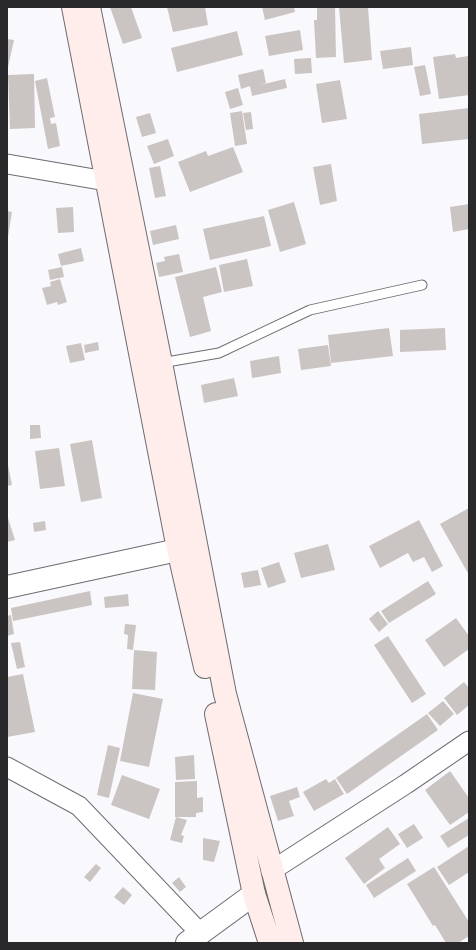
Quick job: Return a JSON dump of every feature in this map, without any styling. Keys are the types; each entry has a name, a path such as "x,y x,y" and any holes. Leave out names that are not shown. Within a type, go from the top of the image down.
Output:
{"main road":[{"path":"73,7 106,181 187,547 271,871 292,943"},
{"path":"89,7 161,363 187,547 215,709 254,894 270,943"}],"street":[{"path":"7,164 106,181"},
{"path":"7,587 187,547"},
{"path":"271,871 406,784 469,741"},
{"path":"7,767 79,806 194,938 254,894"}],"lane":[{"path":"161,363 219,353 310,310 422,285"}],"building":[{"path":"110,7 131,7 142,38 123,44"},
{"path":"167,7 205,7 208,25 173,32"},
{"path":"262,7 294,7 295,12 265,20"},
{"path":"317,7 335,7 336,57 316,58 314,20 317,20"},
{"path":"339,7 368,7 372,60 344,63"},
{"path":"300,30 303,50 269,56 265,36"},
{"path":"237,31 243,55 177,72 171,48"},
{"path":"7,39 14,40 8,67 7,67"},
{"path":"411,47 413,65 383,69 380,51"},
{"path":"455,54 456,58 468,56 469,95 439,99 433,57"},
{"path":"311,58 312,73 295,74 294,59"},
{"path":"425,65 431,94 420,96 414,67"},
{"path":"263,69 266,83 260,85 285,79 287,88 252,96 250,86 241,89 238,75"},
{"path":"34,74 35,128 10,129 8,75"},
{"path":"47,78 55,117 50,118 51,124 56,123 60,146 48,149 35,81"},
{"path":"340,80 347,119 322,123 316,84"},
{"path":"238,88 243,105 230,109 225,92"},
{"path":"469,108 469,139 422,144 419,114"},
{"path":"242,111 247,144 235,146 230,113"},
{"path":"251,112 253,129 246,130 243,113"},
{"path":"150,113 156,133 142,137 136,117"},
{"path":"168,139 174,156 154,164 147,146"},
{"path":"233,147 243,172 190,192 178,162 206,151 208,156"},
{"path":"331,164 337,201 320,205 313,167"},
{"path":"160,166 166,196 155,198 149,168"},
{"path":"294,202 306,244 280,252 268,210"},
{"path":"469,204 469,229 453,232 450,207"},
{"path":"73,207 74,232 58,233 56,208"},
{"path":"7,211 12,212 8,237 7,237"},
{"path":"264,216 271,246 210,260 203,229"},
{"path":"176,225 179,239 153,245 150,231"},
{"path":"81,248 84,261 61,266 58,254"},
{"path":"179,254 183,272 159,277 156,263 165,261 164,257"},
{"path":"247,259 253,286 224,292 219,265"},
{"path":"62,267 64,277 50,280 48,270"},
{"path":"216,267 222,292 203,297 211,331 190,337 175,277"},
{"path":"60,279 67,302 58,305 57,302 47,305 42,288 51,286 50,282"},
{"path":"389,328 393,356 331,363 328,335"},
{"path":"445,328 446,350 400,352 400,330"},
{"path":"98,342 99,350 85,353 84,345"},
{"path":"81,343 85,360 70,363 66,346"},
{"path":"328,345 331,366 301,370 298,349"},
{"path":"279,356 281,373 252,378 250,361"},
{"path":"234,378 238,396 204,403 201,385"},
{"path":"30,425 40,425 41,438 30,439"},
{"path":"92,440 102,498 81,502 70,444"},
{"path":"59,448 65,486 40,489 35,451"},
{"path":"7,460 12,485 7,486"},
{"path":"469,508 469,575 440,524"},
{"path":"7,515 15,540 7,542"},
{"path":"419,520 443,566 432,572 424,557 413,562 408,553 380,568 369,546"},
{"path":"45,521 46,530 34,532 33,523"},
{"path":"328,544 335,570 301,578 294,553"},
{"path":"279,562 286,582 268,588 261,568"},
{"path":"258,570 261,585 244,588 241,573"},
{"path":"428,581 436,594 389,623 381,611"},
{"path":"90,591 92,605 13,621 11,608"},
{"path":"128,594 129,606 105,608 104,597"},
{"path":"378,611 388,624 379,632 369,619"},
{"path":"11,615 14,634 7,636 7,616"},
{"path":"456,618 469,636 469,649 444,667 425,640"},
{"path":"125,624 136,625 133,650 127,649 128,635 124,634"},
{"path":"388,636 426,694 412,703 374,645"},
{"path":"20,642 25,667 17,669 11,643"},
{"path":"134,650 157,652 155,690 132,689"},
{"path":"23,674 35,732 7,737 7,677"},
{"path":"464,682 469,688 469,705 457,715 444,698"},
{"path":"133,693 163,699 149,767 120,761"},
{"path":"443,701 454,714 440,726 428,713"},
{"path":"427,714 438,730 347,794 336,778"},
{"path":"108,745 120,748 109,798 97,795"},
{"path":"194,755 195,779 176,780 175,757"},
{"path":"450,771 469,798 469,812 450,825 425,790"},
{"path":"122,775 160,789 149,819 111,805"},
{"path":"326,779 329,783 335,779 344,794 314,811 303,792"},
{"path":"197,781 197,798 203,797 203,812 196,813 196,817 175,817 175,782"},
{"path":"297,787 300,797 289,801 294,816 278,821 270,796"},
{"path":"176,817 187,820 181,835 184,836 182,843 170,840"},
{"path":"469,818 469,835 448,848 440,836"},
{"path":"414,824 423,838 407,848 398,834"},
{"path":"388,827 400,844 379,859 385,868 364,884 345,858"},
{"path":"203,838 220,841 214,862 203,860"},
{"path":"469,846 469,872 449,885 437,867"},
{"path":"408,858 416,871 374,898 366,885"},
{"path":"96,864 101,868 90,882 84,877"},
{"path":"434,867 469,922 469,936 458,943 446,943 435,925 433,926 407,884"},
{"path":"179,877 186,887 180,892 172,883"},
{"path":"123,887 132,895 124,905 114,897"}]}
